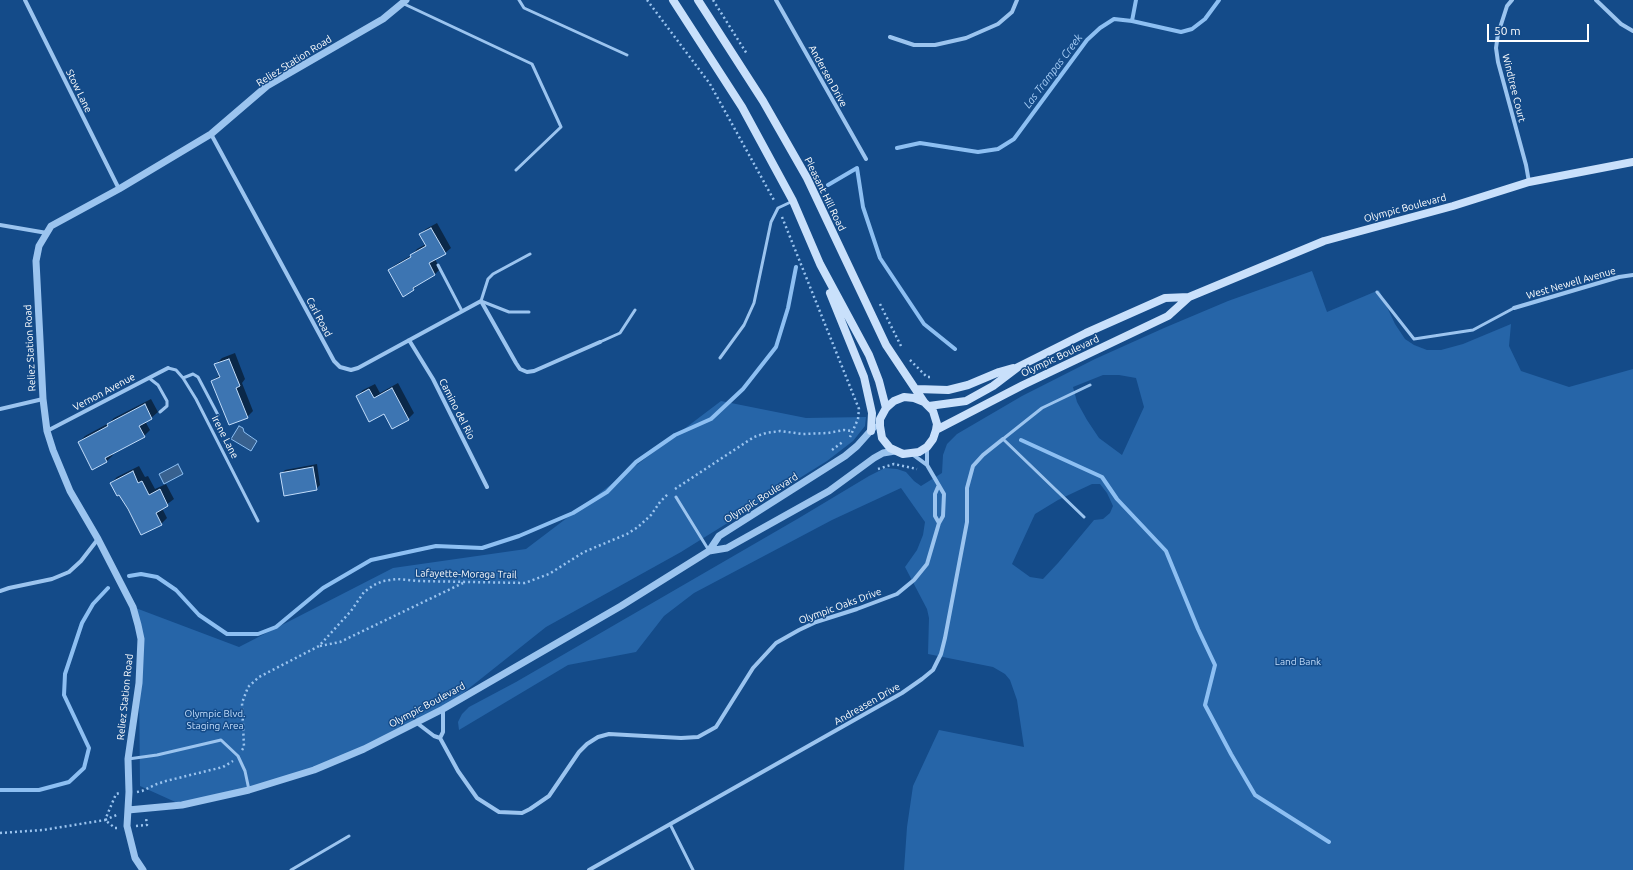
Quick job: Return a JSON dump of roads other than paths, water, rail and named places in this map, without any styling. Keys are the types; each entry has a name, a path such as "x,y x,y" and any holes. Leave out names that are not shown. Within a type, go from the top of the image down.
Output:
{"main road":[{"path":"673,0 742,107 794,201 864,377 872,413 873,422 871,431"},
{"name":"Pleasant Hill Road","path":"698,0 763,101 807,178 886,346 926,404"},
{"name":"Olympic Boulevard","path":"936,430 1023,385 1168,316 1189,297 1324,241 1453,206 1529,182 1633,162"},
{"path":"820,264 869,355 879,381 886,408"},
{"name":"Olympic Boulevard","path":"880,419 886,408 894,401 904,397 914,398 926,404 966,401 977,396 1018,367 1086,333 1165,298 1189,297"},
{"path":"917,389 948,390 968,385 999,372 1018,367"},
{"path":"911,454 919,452 927,447 933,439 936,430 935,417 926,404"},
{"path":"880,419 882,438 895,451"},
{"name":"Olympic Boulevard","path":"895,451 903,454 911,454"}],"street":[{"name":"Stow Lane","path":"25,0 119,189"},
{"name":"Andersen Drive","path":"776,0 866,159"},
{"path":"890,37 914,45 935,45 966,38 998,24 1012,12 1017,0"},
{"name":"Windtree Court","path":"1512,0 1507,6 1498,34 1496,48 1498,62 1526,165 1529,182"},
{"path":"1596,0 1621,24 1633,32"},
{"name":"Reliez Station Road","path":"142,870 135,858 128,826 128,759 139,683 141,639 133,607 98,539 70,491 47,431 43,399 36,261 39,246 51,226 119,189 211,134 267,86 383,19 404,2"},
{"name":"Carl Road","path":"211,134 334,361 340,367 351,370 358,368 481,301"},
{"path":"0,225 47,233"},
{"name":"West Newell Avenue","path":"1514,308 1619,277 1633,275"},
{"path":"481,301 516,363 520,369 527,372 534,371 600,342"},
{"name":"Camino del Rio","path":"409,340 433,380 487,487"},
{"name":"Vernon Avenue","path":"47,431 168,368"},
{"path":"0,409 43,399"},
{"name":"Olympic Boulevard","path":"709,551 719,536 845,456 857,446 880,419"},
{"name":"Andreasen Drive","path":"589,870 902,693 933,670 942,654 967,522 967,488 973,466 983,455 1003,439"},
{"name":"Olympic Oaks Drive","path":"417,723 434,736 440,738 458,771 477,798 500,812 522,813 549,796 579,752 587,744 598,737 609,734 681,738 698,737 716,727 753,668 776,643 816,622 857,609 896,594 914,580 927,564 939,523 943,516 944,494 927,465 927,447"},
{"name":"Olympic Boulevard","path":"128,810 182,805 250,790 314,770 364,748 443,709 621,606 709,551 727,548 835,488 874,458 883,453 895,451"},
{"name":"Olympic Oaks Drive","path":"911,454 927,465"},
{"name":"Olympic Oaks Drive","path":"938,486 935,494 936,516 939,523"},
{"path":"0,591 52,579 69,572 81,562 98,539"},
{"path":"440,738 443,732 443,709"}],"lane":[{"path":"519,0 524,8 627,55"},
{"path":"404,2 532,64 561,127 516,170"},
{"path":"720,358 744,325 754,303 771,222 778,208 794,201"},
{"path":"530,254 493,274 488,279 481,301 509,312 530,312"},
{"path":"438,265 462,311"},
{"path":"1377,292 1414,338 1473,330 1514,308"},
{"path":"600,342 620,333 635,310"},
{"name":"Irene Lane","path":"168,368 176,370 183,378 214,432 258,522"},
{"path":"183,378 193,374 198,377 218,415"},
{"path":"149,378 158,385 167,402 167,406 160,412"},
{"path":"1084,517 1003,439 1042,408 1090,385"},
{"path":"676,497 709,551"},
{"path":"128,759 157,755 221,740 238,756 245,771 250,790"},
{"path":"670,824 694,870"},
{"path":"291,870 349,836"}],"waterway":[{"path":"1132,21 1136,0"},
{"name":"Las Trampas Creek","path":"897,148 920,143 978,152 998,149 1014,139 1087,40 1100,28 1114,19 1132,21 1181,32 1192,29 1205,19 1219,0"},
{"path":"828,185 857,168 863,207 880,258 924,324 955,349"},
{"name":"Las Trampas Creek","path":"129,576 141,574 157,577 176,590 199,615 227,634 258,634 276,627 323,588 371,560 436,546 482,548 519,536 573,513 607,492 636,462 675,435 711,419 743,389 776,347 788,308 796,267"},
{"path":"1021,440 1102,477 1117,499 1166,551 1198,629 1215,665 1205,705 1231,754 1255,795 1329,842"},
{"name":"Las Trampas Creek","path":"0,790 39,790 69,782 84,768 89,748 64,695 65,674 82,623 93,604 108,588"}],"park label":[{"name":"Land Bank","path":"1298,662"},
{"name":"Olympic Blvd. Staging Area","path":"215,720"}]}
